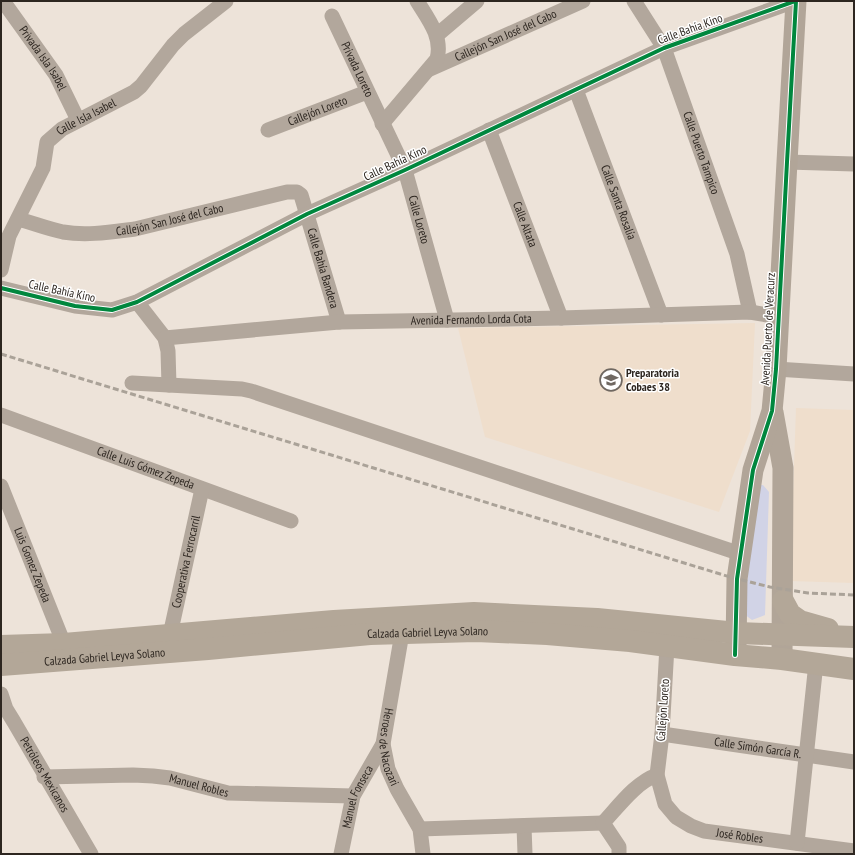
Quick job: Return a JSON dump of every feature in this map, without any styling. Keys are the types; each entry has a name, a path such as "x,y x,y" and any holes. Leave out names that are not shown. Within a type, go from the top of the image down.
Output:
{"main road":[{"path":"783,600 790,614 800,621 854,637"},
{"name":"Calzada Gabriel Leyva Solano","path":"1,646 64,644 334,621 474,614 597,619 737,633 783,635"},
{"name":"Calzada Gabriel Leyva Solano","path":"1,665 200,650 370,634 476,631 547,634 630,641 735,655 816,663 854,669"},
{"path":"783,635 854,637"}],"street":[{"name":"Privada Isla Isabel","path":"3,1 56,75 78,120"},
{"name":"Calle Isla Isabel","path":"1,270 5,236 18,219 43,168 46,142 62,129 126,98 134,92 141,86 184,34 226,1"},
{"path":"382,124 437,59 437,35 417,1"},
{"path":"437,35 478,1"},
{"name":"Callejón San José del Cabo","path":"428,70 583,1"},
{"name":"Calle Puerto Tampico","path":"634,1 664,48 737,254 750,312"},
{"name":"Calle Bahía Kino","path":"1,288 75,306 112,310 136,302 307,214 405,170 664,48 796,1"},
{"name":"Avenida Puerto de Veracurz","path":"735,655 737,633 735,615 737,579 753,470 772,411 776,370 796,1"},
{"name":"Privada Loreto","path":"332,16 382,124"},
{"name":"Calle Santa Rosalía","path":"576,90 661,315"},
{"name":"Callejón Loreto","path":"268,130 367,92"},
{"name":"Calle Loreto","path":"382,124 405,170 447,320"},
{"name":"Calle Altata","path":"489,130 561,318"},
{"path":"787,162 854,164"},
{"name":"Callejón San José del Cabo","path":"18,219 63,232 81,234 109,233 135,229 292,192 296,192 300,195 307,214"},
{"name":"Calle Bahía Bandera","path":"307,214 340,322"},
{"path":"136,302 165,338 168,351 168,385"},
{"name":"Avenida Fernando Lorda Cota","path":"165,338 340,322 561,318 750,312 779,317"},
{"path":"776,370 854,374"},
{"path":"132,383 242,389 251,391 741,554"},
{"name":"Avenida Puerto de Veracurz","path":"772,411 783,468 782,659"},
{"name":"Calle Luis Gómez Zepeda","path":"1,415 291,521"},
{"name":"Luis Gomez Zepeda","path":"1,486 64,644"},
{"name":"Cooperativa Ferrocarril","path":"170,635 202,489"},
{"name":"Heroes de Nacozari","path":"402,633 383,744 388,769 397,789 420,829 423,854"},
{"name":"Callejón Loreto","path":"657,775 662,734 667,646"},
{"path":"797,843 816,663"},
{"name":"Petróleos Mexicanos","path":"1,694 6,709 44,777 91,854"},
{"name":"Calle Simón García R.","path":"662,734 854,762"},
{"name":"Manuel Fonseca","path":"341,854 353,796 383,744"},
{"name":"Manuel Robles","path":"44,777 133,774 170,778 228,793 253,792 353,796"},
{"path":"420,829 603,823 640,784 648,778 657,775"},
{"name":"José Robles","path":"657,775 665,804 676,817 691,826 704,831 854,851"},
{"path":"603,823 619,847 619,854"},
{"path":"524,826 525,854"}],"shaded area":[{"name":"Preparatoria Cobaes 38","path":"755,323 750,431 719,512 485,437 458,328"},
{"path":"796,408 854,410 854,583 790,581"},
{"path":"763,485 769,492 765,615 752,620 744,614 756,486"}],"railway":[{"path":"1,354 730,577 770,587 808,593 854,595"}],"cycle path":[{"path":"1,288 75,306 112,310 137,302 307,214 405,170 664,48 795,1"},
{"path":"735,655 737,579 753,470 772,411 776,369 796,1"}],"place":[{"name":"Preparatoria Cobaes 38","path":"611,380"}]}
